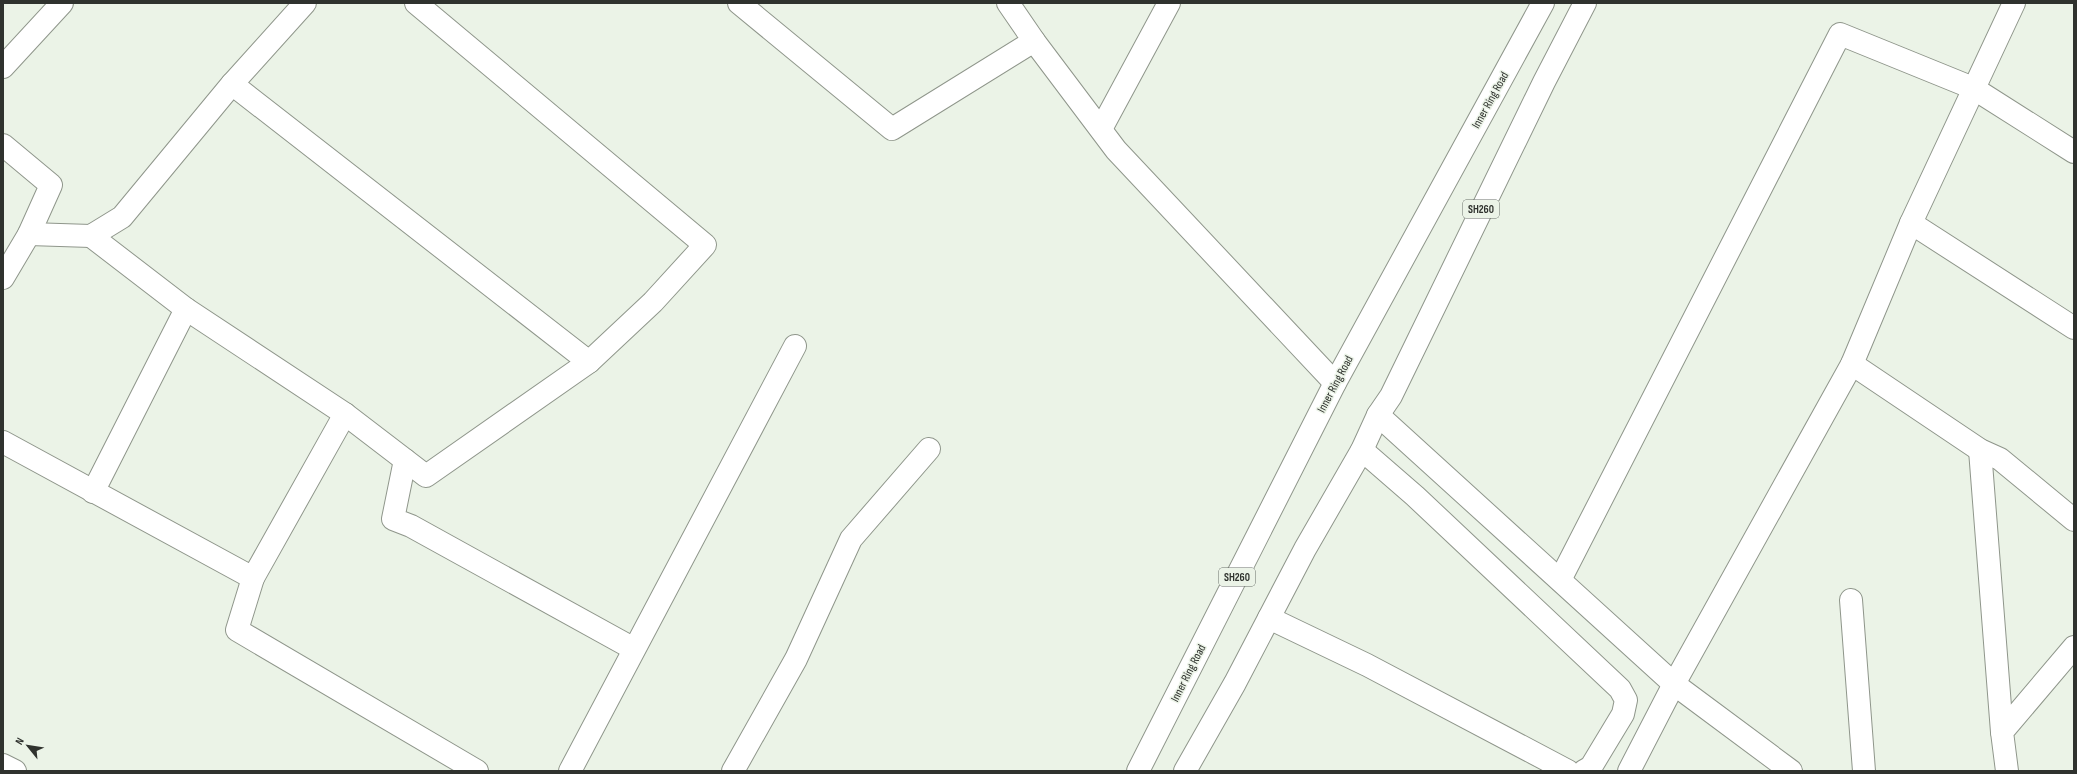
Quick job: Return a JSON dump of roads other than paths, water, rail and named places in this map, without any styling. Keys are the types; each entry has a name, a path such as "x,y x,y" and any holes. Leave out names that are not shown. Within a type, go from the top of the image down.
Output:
{"main road":[{"path":"3,67 62,3"},
{"path":"29,234 91,236 122,217 232,84 305,3"},
{"path":"91,236 186,309 345,414 426,476 589,362 653,302 705,245 416,3"},
{"path":"739,3 892,129 1034,41"},
{"path":"1008,3 1034,41 1116,150 1335,383"},
{"path":"1101,129 1169,3"},
{"name":"Inner Ring Road","path":"1138,771 1335,383 1543,3"},
{"name":"SH260","path":"1378,415 1391,396 1544,82 1585,3"},
{"path":"1629,771 1674,684 1852,364 1912,223 1973,88 2014,3"},
{"path":"1560,580 1840,34 1973,88 2074,152"},
{"path":"232,84 589,362"},
{"path":"3,145 51,185 29,234 3,278"},
{"path":"1912,223 2074,328"},
{"path":"93,492 186,309"},
{"path":"570,771 795,346"},
{"path":"1852,364 1980,450 2000,459 2074,520"},
{"path":"345,414 253,578 237,630 477,771"},
{"path":"1185,771 1235,684 1305,549 1362,450 1378,415 1674,684 1791,771"},
{"path":"3,442 253,578"},
{"path":"733,771 796,659 851,539 929,449"},
{"path":"1362,450 1414,496 1620,689 1626,700 1624,714 1591,767 1584,771"},
{"path":"1980,450 2002,732 2007,771"},
{"path":"405,460 393,519 411,526 634,650"},
{"path":"1851,600 1864,771"},
{"path":"1269,618 1367,665 1568,771"},
{"path":"2002,732 2074,647"},
{"path":"3,765 15,771"}]}
